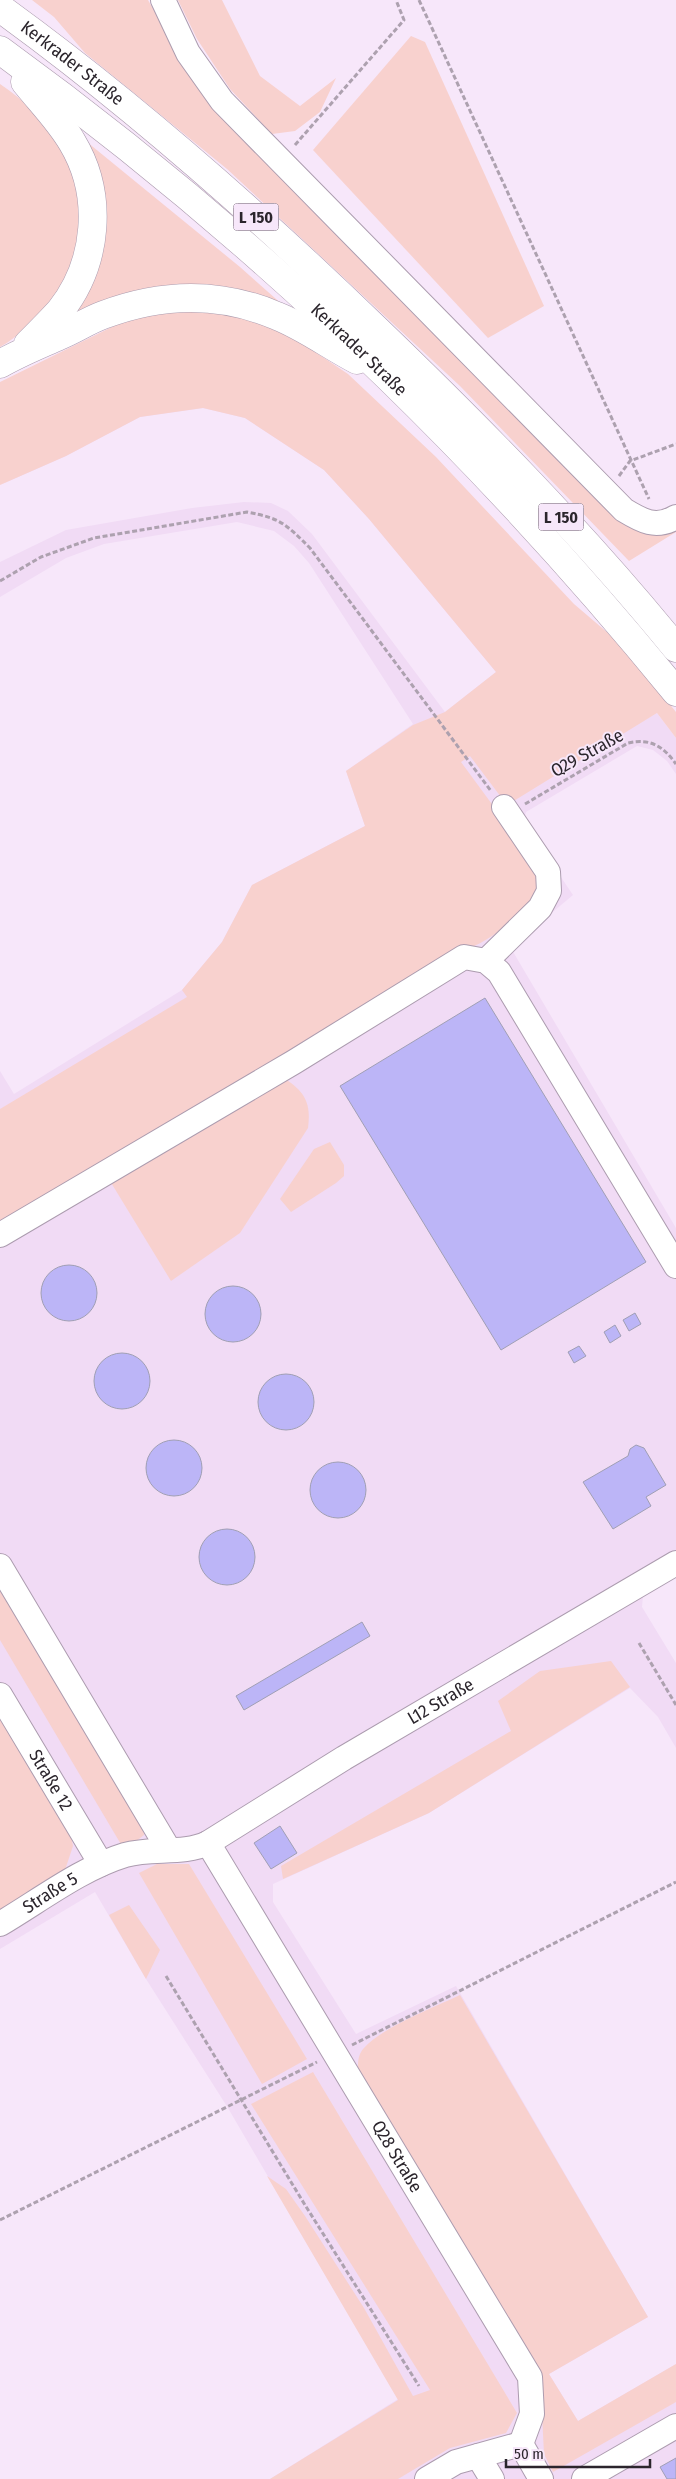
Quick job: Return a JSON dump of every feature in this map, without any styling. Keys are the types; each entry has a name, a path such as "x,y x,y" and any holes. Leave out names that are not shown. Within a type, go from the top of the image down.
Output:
{"highway":[{"name":"Kerkrader Straße","path":"0,8 172,143 308,263 441,392 553,508 643,607 676,648"},
{"name":"Kerkrader Straße","path":"2,52 101,127 207,214 295,290 389,377 539,531 616,618 676,692"},
{"name":"L 150","path":"2,52 72,142 85,172 92,205 92,236 87,257 78,280 59,311 10,358"},
{"name":"L 150","path":"10,358 124,308 166,298 199,297 241,304 277,316 389,377"}],"street":[{"path":"163,0 188,53 222,101 624,510 647,523 667,520"},
{"path":"486,961 540,908 549,891 548,872 506,811"},
{"path":"0,1235 294,1062 464,957 486,961 499,972 676,1266"},
{"name":"L12 Straße","path":"168,1850 196,1849 208,1843 344,1758 676,1563"},
{"path":"0,1566 168,1850"},
{"name":"Straße 12","path":"0,1695 101,1864"},
{"name":"Q28 Straße","path":"208,1843 530,2377 532,2414 521,2444"},
{"name":"Straße 5","path":"0,1924 101,1864 127,1855 168,1850"},
{"path":"584,2479 676,2426"},
{"path":"427,2479 456,2462 521,2444 541,2479"},
{"path":"478,2456 492,2479"}],"path":[{"path":"282,161 404,20 396,0"},
{"path":"418,0 630,461 654,509 667,520"},
{"path":"606,493 630,461 676,444"},
{"path":"0,581 41,557 94,538 246,512 268,516 286,524 310,548 506,811"},
{"name":"Q29 Straße","path":"506,811 628,742 643,740 657,745 676,764"},
{"path":"639,1642 676,1705"},
{"path":"166,1976 419,2386"}],"shaded area":[{"path":"32,0 148,0 190,74 608,508 632,528 653,531 676,527 676,532 629,561 460,386 227,169 85,53 54,17"},
{"path":"178,0 222,0 260,76 300,106 336,78 320,112 295,131 272,134 230,89 197,39"},
{"path":"411,36 425,42 544,306 488,338 313,150"},
{"path":"0,84 37,114 63,147 72,166 78,186 81,208 77,253 72,272 64,288 28,326 0,347"},
{"path":"87,142 240,267 293,314 267,301 60,325 82,296"},
{"path":"170,309 223,311 281,329 348,374 436,457 574,604 622,645 676,712 676,738 657,713 507,805 470,756 461,762 497,811 541,881 537,894 530,904 493,935 464,950 0,1227 0,1109 187,997 182,990 222,942 252,885 365,826 346,771 413,725 445,712 496,672 369,519 324,470 245,418 203,408 140,417 66,456 0,485 0,382 128,319"},
{"path":"245,397 645,720 657,713 676,738 676,774 667,761 653,750 637,746 526,812 524,820 573,895 516,943 512,950 676,1228 676,1576 643,1596 642,1607 676,1663 676,1748 658,1717 630,1688 429,1813 273,1884 273,1902 356,2034 456,1986 648,2317 549,2374 578,2421 676,2364 676,2479 270,2479 398,2399 228,2108 146,1979 95,1892 0,1949 0,1071 14,1094 182,990 222,942 252,885 365,826 346,771 413,724 309,563 294,546 274,531 237,522 104,544 66,558 0,597 0,562 66,530 192,508 244,502 271,503 288,511 312,534 445,712 496,672 369,519 324,470 245,418 203,408 140,417 66,456 0,485 138,408"},
{"path":"285,1079 298,1089 306,1100 309,1112 308,1128 240,1233 171,1281 110,1181"},
{"path":"330,1142 344,1165 344,1176 291,1212 280,1199 314,1149"},
{"path":"0,1578 143,1822 144,1835 135,1842 122,1846 0,1640"},
{"path":"611,1661 630,1687 429,1813 283,1879 281,1866 511,1731 498,1701 540,1671"},
{"path":"0,1713 70,1831 73,1846 65,1870 0,1914"},
{"path":"157,1864 189,1864 307,2059 262,2084 139,1873"},
{"path":"129,1905 160,1950 146,1979 109,1915"},
{"path":"460,1995 648,2317 549,2374 578,2421 676,2364 676,2402 553,2472 544,2454 540,2374 358,2074 360,2054 372,2040 409,2018"},
{"path":"313,2072 517,2413 506,2433 450,2448 398,2479 270,2479 398,2400 267,2176 286,2189 305,2216 364,2308 413,2396 430,2390 251,2104"}],"building":[{"path":"485,998 646,1262 501,1350 340,1086"},
{"path":"69,1265 80,1267 89,1273 95,1282 97,1293 95,1304 89,1313 80,1319 69,1321 58,1319 49,1313 43,1304 41,1293 43,1282 49,1273 58,1267"},
{"path":"233,1286 248,1291 256,1299 261,1314 256,1329 248,1337 233,1342 218,1337 210,1329 205,1314 210,1299 218,1291"},
{"path":"635,1313 641,1324 629,1331 623,1320"},
{"path":"615,1325 621,1336 610,1343 604,1332"},
{"path":"579,1346 586,1356 574,1363 568,1352"},
{"path":"122,1353 133,1355 142,1361 148,1370 150,1381 148,1392 142,1401 133,1407 122,1409 111,1407 102,1401 96,1392 94,1381 96,1370 102,1361 111,1355"},
{"path":"286,1374 297,1376 306,1382 312,1391 314,1402 312,1413 306,1422 297,1428 286,1430 275,1428 266,1422 260,1413 258,1402 260,1391 266,1382 275,1376"},
{"path":"174,1440 185,1442 194,1448 200,1457 202,1468 200,1479 194,1488 185,1494 174,1496 163,1494 154,1488 148,1479 146,1468 148,1457 154,1448 163,1442"},
{"path":"636,1445 644,1448 666,1485 646,1497 651,1506 613,1529 583,1482 628,1456 630,1449"},
{"path":"338,1462 349,1464 358,1470 364,1479 366,1490 364,1501 358,1510 349,1516 338,1518 327,1516 318,1510 312,1501 310,1490 312,1479 318,1470 327,1464"},
{"path":"227,1529 238,1531 247,1537 253,1546 255,1557 253,1568 247,1577 238,1583 227,1585 216,1583 207,1577 201,1568 199,1557 201,1546 207,1537 216,1531"},
{"path":"362,1622 370,1636 244,1710 236,1696"},
{"path":"280,1826 297,1853 271,1869 254,1843"},
{"path":"676,2458 676,2479 667,2479 660,2467"}]}
